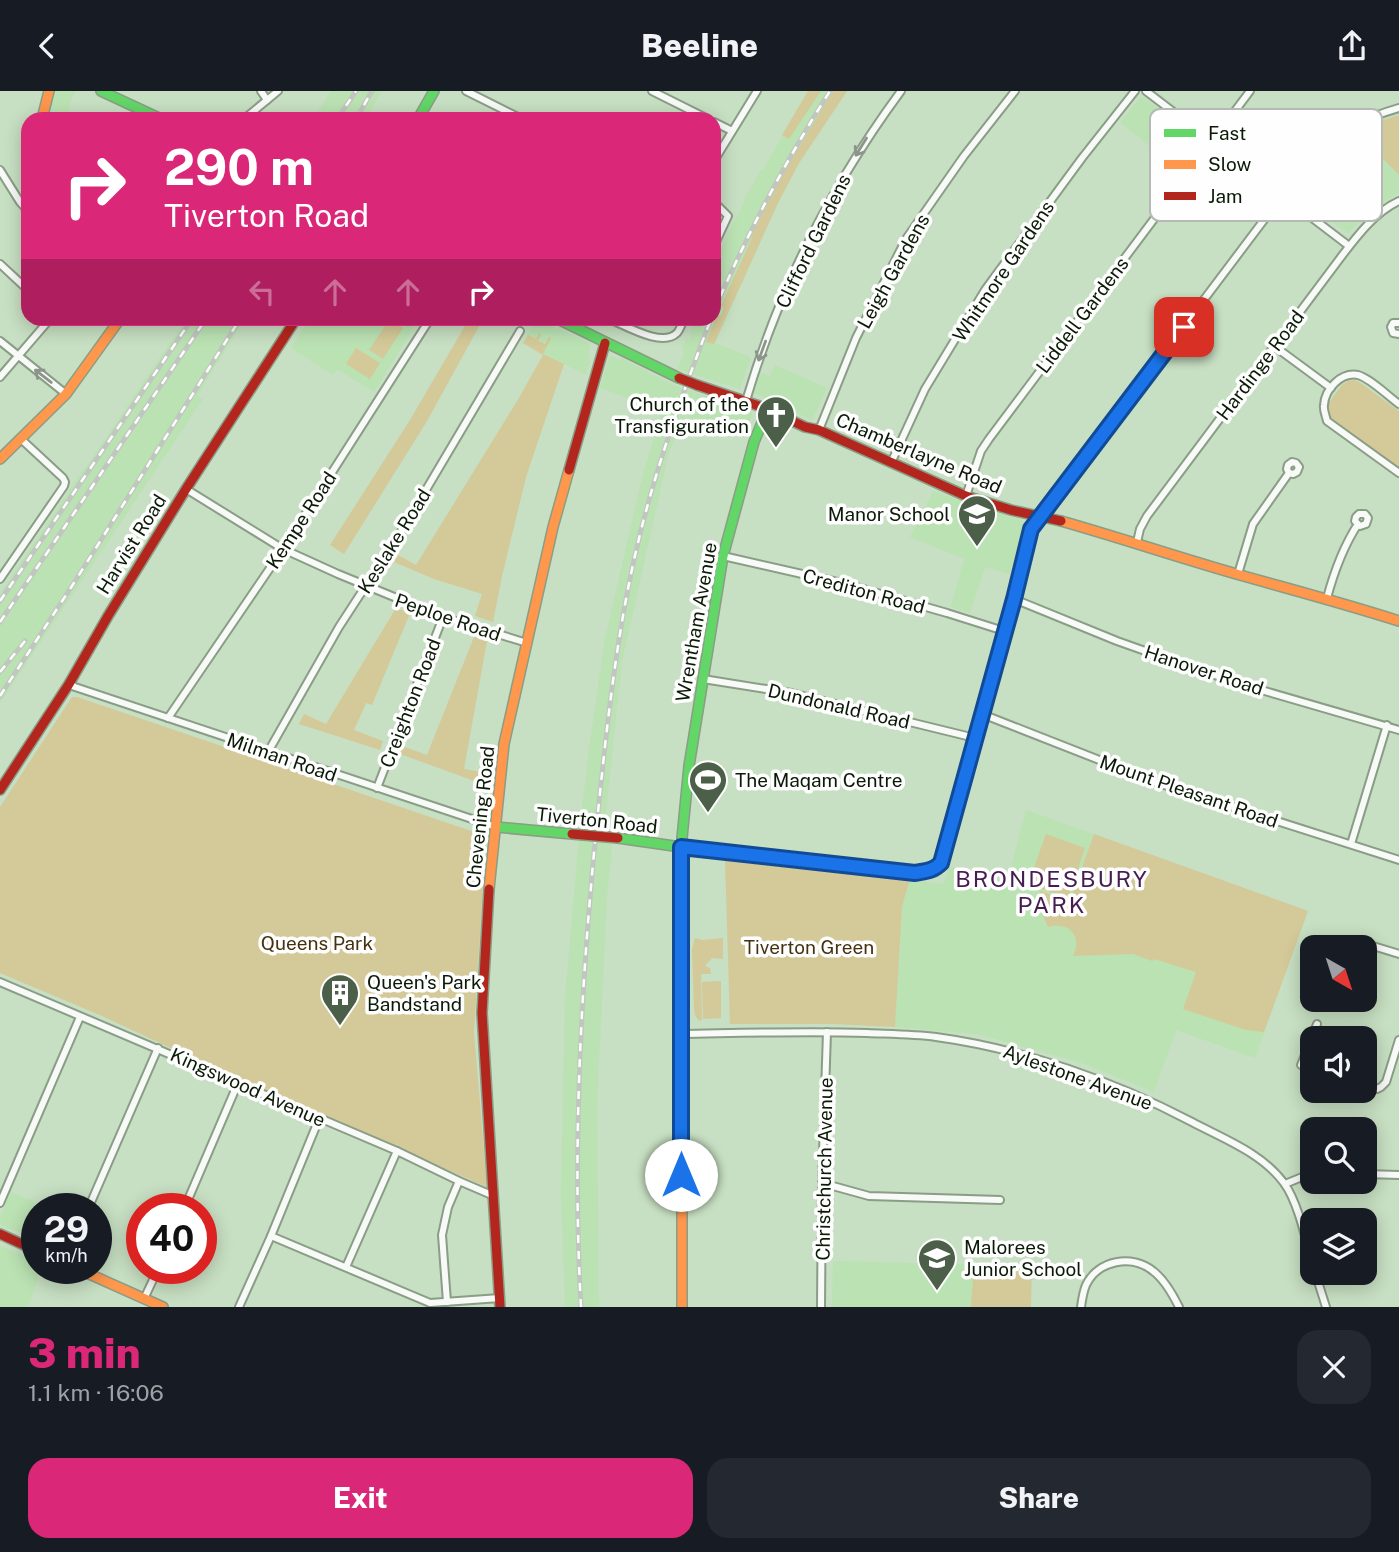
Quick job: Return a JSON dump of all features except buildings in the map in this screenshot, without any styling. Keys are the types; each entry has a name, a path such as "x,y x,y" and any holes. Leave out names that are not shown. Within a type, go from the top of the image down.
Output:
{"street":[{"path":"44,112 49,91"},
{"path":"101,91 146,112"},
{"path":"261,91 267,100"},
{"path":"252,112 278,91"},
{"path":"422,112 434,91"},
{"path":"466,91 500,112"},
{"path":"721,149 757,91"},
{"name":"Clifford Gardens","path":"746,401 762,350 819,219 843,175 901,91"},
{"name":"Leigh Gardens","path":"819,430 856,338 906,239 964,156 1015,91"},
{"name":"Whitmore Gardens","path":"891,463 925,389 985,290 1135,91"},
{"path":"1146,91 1169,109"},
{"name":"Liddell Gardens","path":"1237,109 1250,91"},
{"path":"655,92 694,112"},
{"path":"1382,113 1399,108"},
{"path":"721,126 732,131"},
{"path":"0,170 21,203"},
{"name":"Hardinge Road","path":"1382,212 1399,201"},
{"path":"721,209 728,216 721,231"},
{"name":"Liddell Gardens","path":"966,496 989,439 1153,221"},
{"path":"975,738 1031,529 1264,221"},
{"path":"1316,221 1349,246"},
{"name":"Hardinge Road","path":"1136,543 1147,516 1371,221"},
{"path":"0,264 21,284"},
{"path":"1399,323 1394,323 1391,330 1399,334"},
{"path":"0,377 44,326"},
{"path":"0,459 66,394 115,326"},
{"name":"Harvist Road","path":"0,790 69,684 186,489 291,326"},
{"name":"Kempe Road","path":"168,718 283,549 426,326"},
{"name":"Chamberlayne Road","path":"582,326 605,343 674,376 819,430 966,496 1327,598 1399,621"},
{"path":"628,326 660,339 671,337 680,326"},
{"name":"Keslake Road","path":"268,752 339,627 404,527 520,331"},
{"path":"0,341 66,394"},
{"name":"Chevening Road","path":"500,1303 482,1013 491,861 504,744 553,527 605,343"},
{"path":"1275,346 1331,388"},
{"path":"1399,404 1361,376 1348,375 1338,380 1331,388 1323,407 1327,421 1399,473"},
{"name":"Wrentham Avenue","path":"682,1307 681,847 689,766 723,556 765,408"},
{"path":"0,579 65,482 20,439"},
{"path":"1238,574 1253,524 1289,473"},
{"name":"Peploe Road","path":"186,489 283,549 366,587 443,617 527,643"},
{"path":"1327,598 1346,543 1358,524"},
{"name":"Crediton Road","path":"723,556 846,584 1004,632"},
{"name":"Hanover Road","path":"1014,599 1117,641 1193,668 1399,730"},
{"name":"Creighton Road","path":"377,788 443,617"},
{"name":"Dundonald Road","path":"702,680 791,693 975,738"},
{"name":"Milman Road","path":"69,684 496,827"},
{"name":"Mount Pleasant Road","path":"982,714 1158,783 1399,860"},
{"path":"1351,844 1387,725"},
{"name":"Tiverton Road","path":"496,827 618,838 915,873 931,871 941,863 975,738"},
{"path":"1377,947 1399,954"},
{"name":"Kingswood Avenue","path":"0,982 397,1151 494,1196"},
{"path":"0,1203 80,1017"},
{"name":"Aylestone Avenue","path":"681,1034 827,1032 933,1037 990,1046 1055,1065 1114,1086 1168,1110 1245,1150 1266,1165 1285,1184 1300,1222"},
{"name":"Christchurch Avenue","path":"821,1307 827,1032"},
{"path":"1377,1089 1385,1082 1399,1040"},
{"path":"95,1193 158,1048"},
{"path":"191,1193 238,1083"},
{"path":"239,1307 319,1119"},
{"path":"346,1267 397,1151"},
{"path":"1377,1174 1399,1175"},
{"path":"1285,1184 1300,1178"},
{"path":"447,1302 442,1235 447,1207 459,1181"},
{"path":"822,1183 869,1196 1000,1200"},
{"path":"0,1234 21,1244"},
{"path":"271,1236 430,1303 500,1303"},
{"path":"1081,1307 1086,1286 1094,1274 1118,1261 1144,1265 1153,1271 1179,1307"},
{"path":"112,1284 163,1307"},
{"path":"145,1299 152,1284"},
{"path":"1319,1285 1326,1307"}],"shaded area":[{"path":"56,91 76,91 69,104 69,112 50,112"},
{"path":"331,91 382,91 369,112 318,112"},
{"path":"808,91 847,91 799,163 778,203 715,343 751,357 740,389 677,369 684,353 681,350 686,339 689,340 693,326 721,326 721,250 744,200"},
{"path":"1143,97 1159,109 1150,109 1150,146 1120,123"},
{"path":"1382,158 1399,175 1399,192 1382,204"},
{"path":"1331,221 1361,221 1348,233"},
{"path":"181,326 241,326 197,396 203,399 0,703 0,593"},
{"path":"305,326 415,326 374,392 337,369 333,375 291,348"},
{"path":"533,326 552,326 589,343 590,361 586,375 523,343"},
{"path":"610,355 671,384 751,412 752,415 747,437 687,417 688,410 669,452 622,661 604,830 612,847 597,1104 599,1307 565,1307 561,1194 565,999 580,827 605,639 641,482 662,410 600,388"},
{"path":"775,365 827,388 812,420 752,392 759,372 770,376"},
{"name":"Manor School","path":"933,491 1026,522 1009,574 985,567 970,613 951,607 964,559 910,537"},
{"path":"1026,810 1308,911 1255,1058 1176,1030 1154,1092 1082,1063 977,1034 895,1027 902,906 910,880 944,884 949,867 1007,882"},
{"path":"11,1192 21,1196 21,1233 1,1225 0,1218"},
{"path":"0,1246 21,1255 21,1284 36,1284 28,1307 0,1307"},
{"path":"833,1261 1032,1266 1031,1307 832,1307"}],"green space":[{"path":"808,91 821,91 789,139 782,135"},
{"path":"833,91 847,91 799,163 714,344 706,342 713,326 721,326 724,308 721,306 752,238 750,237 781,177"},
{"path":"1399,115 1399,175 1382,158 1382,120"},
{"path":"385,326 403,328 383,359 369,350"},
{"path":"465,326 479,326 427,421 344,554 330,545 410,420"},
{"path":"539,333 541,334 538,341 545,344 549,337 551,338 543,354 564,364 526,477 493,622 475,616 482,594 434,579 394,562 398,555 416,565 543,355 523,343 528,335 536,339"},
{"path":"356,348 380,363 370,379 346,364"},
{"path":"1354,380 1399,411 1399,469 1331,418 1328,404 1342,385"},
{"path":"396,608 410,613 372,705 366,703 354,730 383,741 380,750 299,724 304,714 326,724"},
{"path":"474,637 487,641 464,769 493,774 491,787 400,754 402,746 427,755"},
{"name":"Queens Park","path":"72,697 486,836 474,1032 487,1187 0,973 0,807"},
{"path":"1046,834 1085,848 1068,898 1028,884"},
{"path":"1094,834 1308,911 1264,1032 1246,1030 1183,1009 1196,972 1133,954 1073,956 1076,942 1072,932 1062,926 1048,927 1037,902 1040,891 1070,901"},
{"name":"Tiverton Green","path":"725,861 910,880 902,906 895,1027 730,1024"},
{"path":"695,938 723,938 723,959 712,958 705,966 710,968 711,974 701,974 702,1020 699,1021 694,1009 692,950"},
{"path":"721,981 721,1018 703,1019 702,982"},
{"path":"974,1264 1032,1266 1031,1307 971,1307"}],"railway":[{"path":"342,112 356,91"},
{"path":"360,112 372,91"},
{"path":"721,296 768,199 830,91"},
{"path":"0,601 187,326"},
{"path":"0,622 201,326"},
{"path":"0,696 236,326"},
{"path":"581,1307 577,1186 583,1003 591,882 612,690 627,592 649,499 678,408 708,326"},
{"path":"0,672 25,641"}],"traffic: fast":[{"path":"101,91 146,112"},
{"path":"422,112 434,91"},
{"path":"572,326 679,378"},
{"path":"682,944 682,838 689,766 723,556 765,408"},
{"path":"496,827 572,834"},
{"path":"618,838 681,847"}],"traffic: slow":[{"path":"44,112 49,91"},
{"path":"0,459 66,394 115,326"},
{"path":"489,889 504,744 553,527 569,470"},
{"path":"1061,521 1399,621"},
{"path":"682,944 682,1307"},
{"path":"112,1284 163,1307"}],"traffic: jam":[{"path":"0,790 69,684 186,489 291,326"},
{"path":"569,470 605,343"},
{"path":"679,378 697,385"},
{"path":"697,385 819,430 966,496 1061,521"},
{"path":"572,834 618,838"},
{"path":"489,889 482,1013 500,1307"},
{"path":"0,1234 21,1244"}],"place":[{"name":"Church of the Transfiguration","path":"776,449"},
{"name":"Manor School","path":"977,548"},
{"name":"The Maqam Centre","path":"708,814"},
{"name":"Queen's Park Bandstand","path":"340,1027"},
{"name":"Malorees Junior School","path":"937,1292"}],"district":[{"name":"BRONDESBURY PARK","path":"1052,892"}],"route":[{"path":"681,1175 681,847 915,873 937,868 941,863 1031,529 1184,327"}]}
